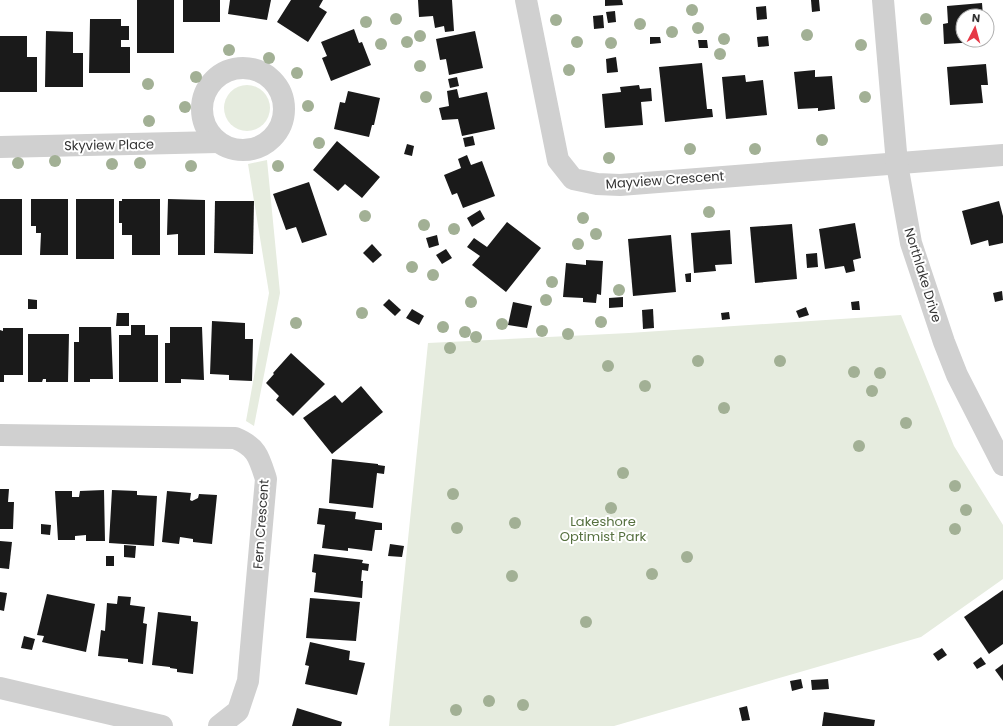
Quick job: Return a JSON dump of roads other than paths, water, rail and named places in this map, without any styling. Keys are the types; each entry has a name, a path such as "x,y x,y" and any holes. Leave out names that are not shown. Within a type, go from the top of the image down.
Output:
{"street":[{"name":"Mayview Crescent","path":"526,0 558,160 573,179 597,184 620,185 1003,155"},
{"name":"Northlake Drive","path":"883,0 897,164 911,243 944,342 960,382 1003,465"},
{"name":"Skyview Place","path":"0,147 218,142"},
{"name":"Fern Crescent","path":"0,435 235,438 248,444 259,457 266,479 248,681 238,711 219,726"},
{"path":"0,688 162,726"}],"park label":[{"name":"Lakeshore Optimist Park","path":"603,528"}]}
